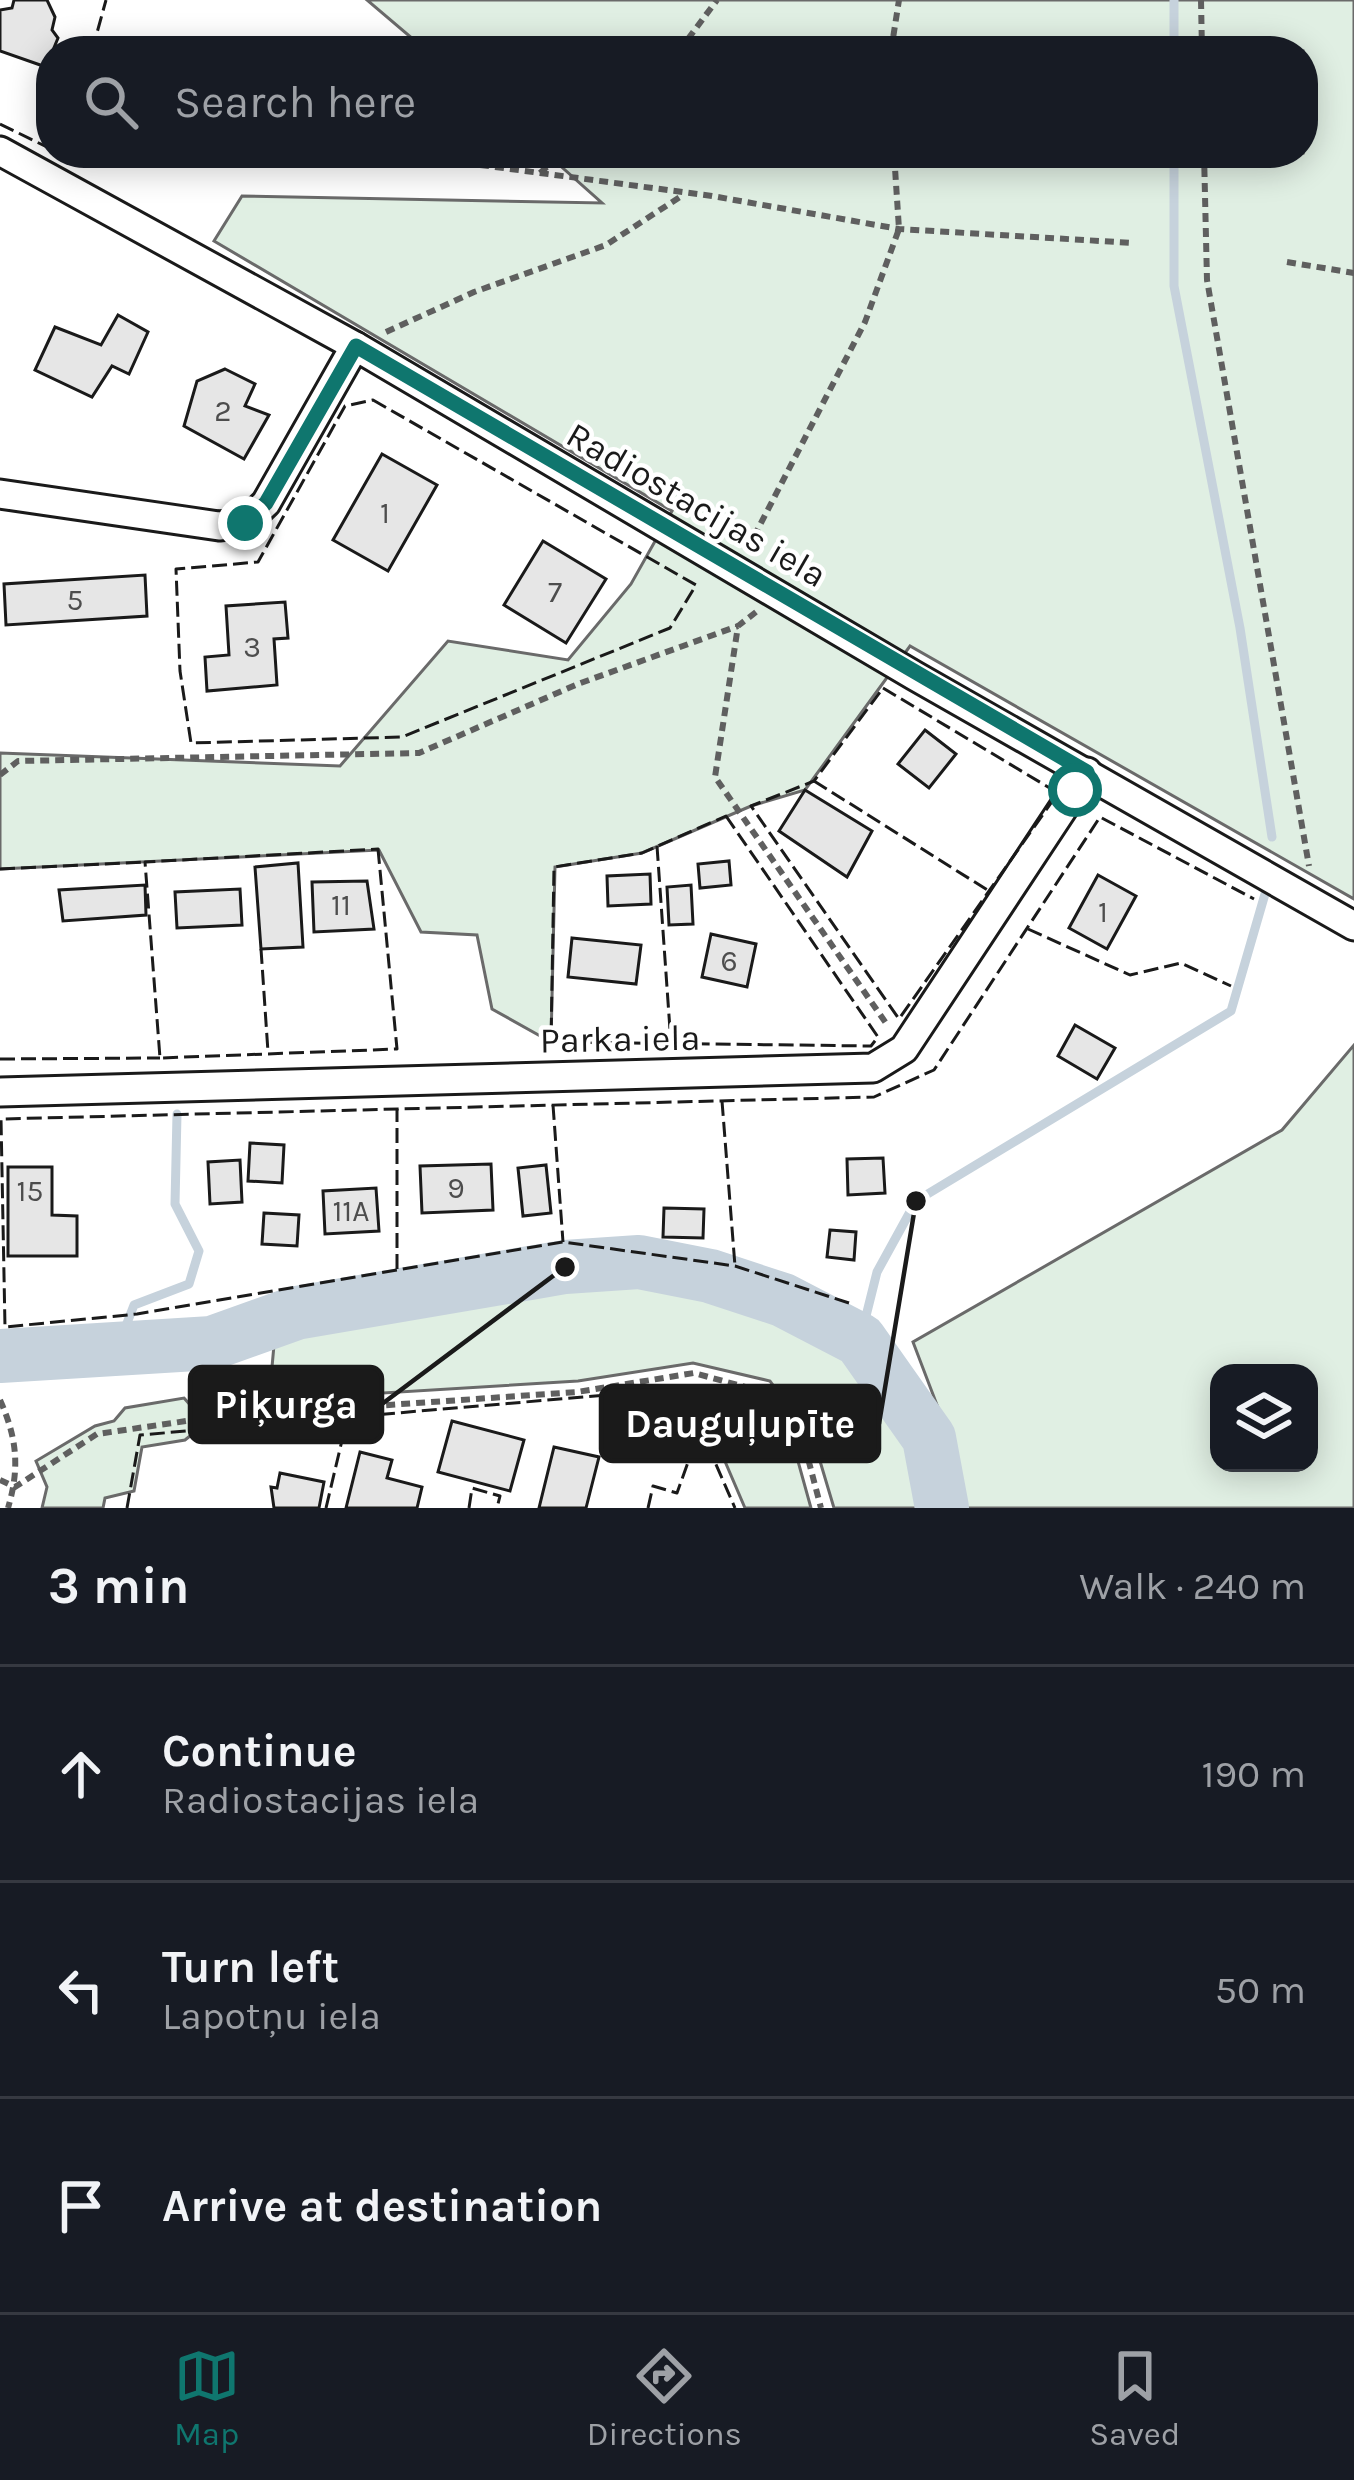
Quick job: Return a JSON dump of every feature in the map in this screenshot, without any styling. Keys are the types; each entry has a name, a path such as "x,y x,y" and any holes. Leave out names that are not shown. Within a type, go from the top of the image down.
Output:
{"street":[{"name":"Radiostacijas iela","path":"0,151 356,346 1354,926"},
{"path":"0,494 219,526 245,523 266,503 356,346"},
{"path":"904,1049 1087,772"},
{"name":"Parka iela","path":"0,1093 873,1068 904,1049"}],"path":[{"path":"690,36 717,0"},
{"path":"893,36 899,0"},
{"path":"1201,0 1202,36"},
{"path":"503,168 899,229 1133,243"},
{"path":"540,173 546,168"},
{"path":"737,569 865,322 899,229 895,168"},
{"path":"1204,168 1207,280 1305,819 1310,876 1305,897"},
{"path":"356,346 474,292 606,245 686,193"},
{"path":"1287,262 1354,273"},
{"path":"0,775 18,761 418,753 578,684 738,626 780,592"},
{"path":"738,626 715,777 904,1049"},
{"path":"15,1487 97,1434 214,1417 577,1392 694,1373 767,1393 805,1447 821,1508"},
{"path":"0,1400 16,1441 15,1487 8,1508"},
{"path":"0,1480 15,1487"}],"green space":[{"path":"367,0 1354,0 1354,899 910,646 805,790 751,806 642,853 555,867 551,1042 492,1009 477,935 421,932 379,850 0,869 0,753 340,766 448,641 568,660 631,584 672,511 214,241 242,196 602,203 563,168 1318,168 1318,36 409,36"},
{"path":"1354,1045 1354,1508 966,1508 956,1455 913,1342 1282,1130"},
{"path":"563,1283 698,1294 784,1319 822,1340 857,1367 886,1403 924,1508 834,1508 814,1441 770,1381 693,1363 578,1381 269,1400 276,1323 394,1296"},
{"path":"753,1395 796,1454 811,1508 745,1508 706,1417"},
{"path":"184,1398 206,1423 185,1440 142,1447 134,1491 105,1498 103,1508 42,1508 47,1487 36,1461 95,1426 114,1421 125,1408"}],"building":[{"path":"14,0 47,0 55,17 52,30 56,36 36,36 36,64 0,51 0,10 12,8"},
{"path":"118,315 148,332 129,374 112,366 92,397 35,370 55,327 101,345"},
{"path":"225,369 255,384 245,406 269,415 244,459 184,426 197,381"},
{"path":"382,454 437,485 388,571 333,540"},
{"path":"543,541 606,579 566,643 504,605"},
{"path":"145,575 147,616 6,625 4,584"},
{"path":"285,602 288,638 274,639 277,685 207,691 205,657 229,655 226,606"},
{"path":"925,730 956,754 929,788 898,764"},
{"path":"805,790 872,831 847,877 779,831"},
{"path":"729,861 731,885 700,888 698,864"},
{"path":"298,863 303,947 261,949 255,867"},
{"path":"650,874 651,904 608,906 607,876"},
{"path":"1098,875 1136,896 1107,949 1069,928"},
{"path":"367,881 374,929 314,932 312,882"},
{"path":"145,885 146,915 63,921 59,890"},
{"path":"691,885 693,924 669,925 667,887"},
{"path":"240,889 242,925 177,928 175,892"},
{"path":"711,934 756,944 747,987 702,977"},
{"path":"572,938 641,945 636,984 568,977"},
{"path":"1075,1025 1115,1048 1097,1079 1058,1056"},
{"path":"250,1143 284,1145 282,1183 248,1181"},
{"path":"883,1158 885,1193 848,1195 847,1159"},
{"path":"240,1160 242,1202 210,1204 208,1162"},
{"path":"491,1164 493,1210 422,1213 420,1166"},
{"path":"546,1165 551,1213 523,1216 518,1168"},
{"path":"8,1167 52,1167 52,1215 77,1216 77,1256 8,1256"},
{"path":"376,1188 379,1231 325,1234 323,1191"},
{"path":"664,1208 704,1209 703,1238 663,1237"},
{"path":"264,1213 299,1215 297,1246 262,1244"},
{"path":"830,1230 856,1232 854,1260 827,1257"},
{"path":"452,1421 524,1440 510,1491 438,1472"},
{"path":"554,1447 599,1457 586,1508 539,1508"},
{"path":"360,1452 392,1460 387,1478 422,1487 417,1508 346,1508"},
{"path":"280,1473 324,1482 319,1508 274,1508 271,1487 277,1488"}],"waterway":[{"path":"1174,0 1174,36"},
{"path":"1174,168 1174,286 1240,628 1272,837"},
{"path":"860,1340 877,1272 916,1201 1231,1011 1265,894"},
{"path":"117,1349 134,1305 189,1284 199,1251 175,1204 177,1114"},
{"path":"0,1356 212,1343 296,1313 565,1267 639,1262 710,1276 783,1300 860,1340 929,1438 942,1508"}],"fence":[{"path":"96,36 106,0"},
{"path":"0,124 36,142"},
{"path":"373,400 696,585 670,628 402,737 191,743 180,671 176,569 258,562 345,406 373,400"},
{"path":"883,688 1058,793 899,1019 751,806 814,781 883,688"},
{"path":"814,781 989,891"},
{"path":"726,816 878,1037 871,1046 551,1042 554,867 642,853 726,816"},
{"path":"849,1303 735,1266 563,1242 137,1314 5,1327 1,1119 874,1097 934,1070 1100,817 1254,899"},
{"path":"657,846 671,1044"},
{"path":"378,849 397,1049 160,1058 145,862 378,849"},
{"path":"0,869 145,862"},
{"path":"1028,929 1130,975 1181,963 1231,986"},
{"path":"261,949 268,1052"},
{"path":"0,1059 160,1058"},
{"path":"722,1101 735,1266"},
{"path":"553,1105 563,1242"},
{"path":"397,1109 397,1269"},
{"path":"127,1508 140,1435 665,1390 697,1421 735,1508"},
{"path":"326,1508 348,1415"},
{"path":"648,1508 653,1486 677,1493 700,1429"},
{"path":"469,1508 472,1488 500,1496 497,1508"}],"place":[{"name":"Dauguļupīte","path":"916,1201"},
{"name":"Piķurga","path":"565,1267"}],"route":[{"path":"245,523 266,503 356,346 780,592 915,676 1087,772 1075,790"}]}
